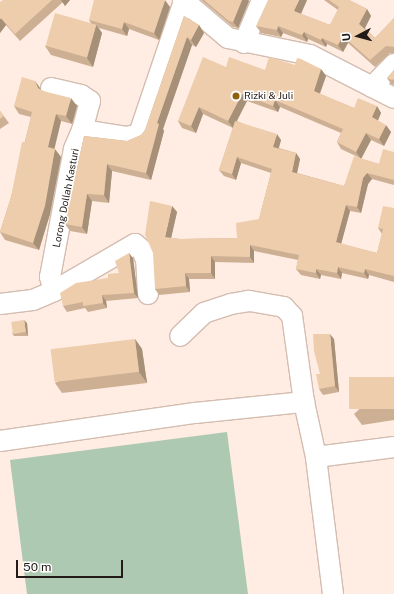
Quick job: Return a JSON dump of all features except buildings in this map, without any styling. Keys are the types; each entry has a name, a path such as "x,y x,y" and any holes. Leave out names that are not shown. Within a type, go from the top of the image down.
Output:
{"street":[{"path":"82,130 127,137 139,134 184,0 220,33 244,43 310,55 394,98"},
{"path":"244,43 262,0"},
{"path":"372,87 394,64"},
{"name":"Lorong Dollah Kasturi","path":"51,88 80,95 90,101 82,130 74,149 50,277 54,291"},
{"path":"0,304 33,300 54,291 135,244 142,250 146,260 148,294"},
{"path":"180,336 204,313 232,304 249,301 284,307 292,316 304,402 316,457 333,594"},
{"path":"0,441 195,413 304,402"},
{"path":"316,457 394,447"}],"green space":[{"path":"227,432 248,594 27,594 10,460"}],"place":[{"name":"Rizki & Juli","path":"236,96"}]}
